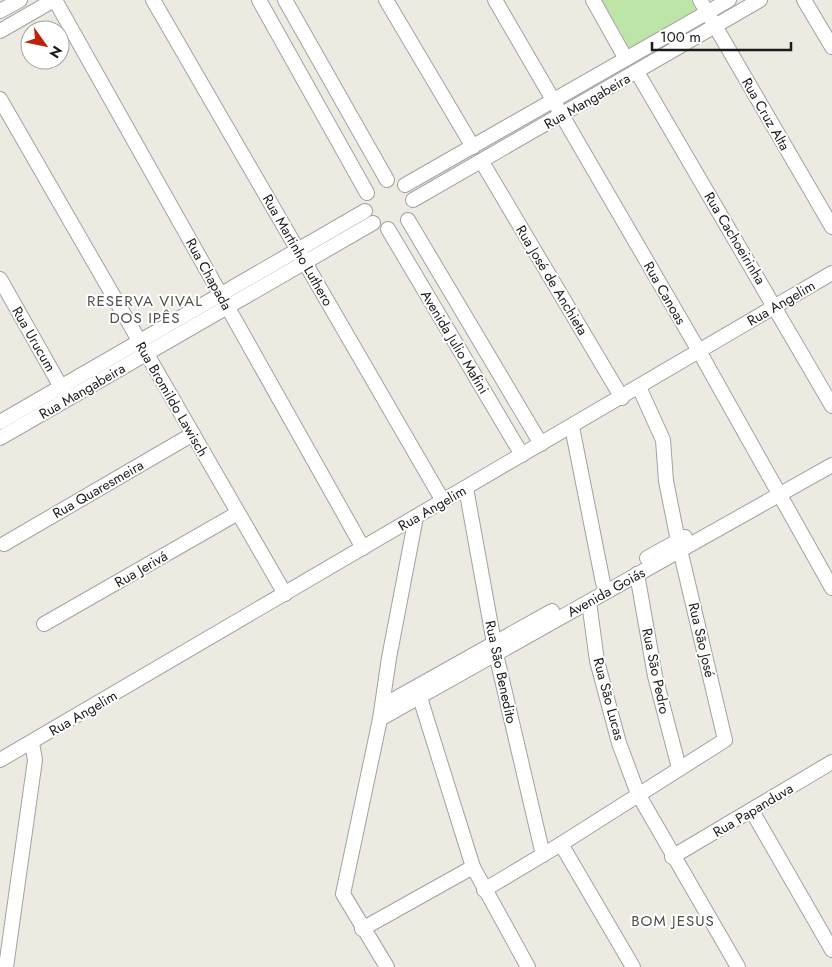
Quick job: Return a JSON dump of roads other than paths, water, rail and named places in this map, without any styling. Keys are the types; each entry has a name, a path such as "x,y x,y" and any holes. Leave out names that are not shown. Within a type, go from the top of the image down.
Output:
{"street":[{"path":"0,12 20,0"},
{"path":"0,31 54,0"},
{"name":"Rua Chapada","path":"54,0 363,548"},
{"name":"Rua Martinho Luthero","path":"153,0 443,501"},
{"path":"259,0 367,193"},
{"path":"285,0 387,180"},
{"path":"386,0 474,147"},
{"name":"Rua Canoas","path":"495,0 699,351 832,588"},
{"path":"593,0 626,59"},
{"name":"Rua Cruz Alta","path":"700,0 832,227"},
{"name":"Rua Mangabeira","path":"405,185 729,0"},
{"name":"Rua Mangabeira","path":"413,200 482,162 760,0"},
{"path":"804,0 832,47"},
{"name":"Rua Cachoeirinha","path":"637,72 776,306 832,406"},
{"name":"Rua Bromildo Lawisch","path":"0,99 285,594"},
{"name":"Rua José de Anchieta","path":"482,162 622,398"},
{"path":"387,180 405,185 413,200 408,220 396,228 388,229 373,223 365,211 367,193 372,186 387,180"},
{"name":"Rua Mangabeira","path":"224,301 298,250 365,211"},
{"name":"Avenida Julio Mafini","path":"408,220 541,444"},
{"name":"Rua Mangabeira","path":"0,438 65,393 224,301 305,262 373,223"},
{"name":"Avenida Julio Mafini","path":"388,229 522,455"},
{"name":"Rua Angelim","path":"0,760 622,398 832,273"},
{"name":"Rua Urucum","path":"0,279 65,393"},
{"name":"Rua São José","path":"639,387 663,440 666,481 679,546 725,740 679,768"},
{"name":"Rua Mangabeira","path":"0,422 65,393"},
{"path":"572,427 603,583"},
{"name":"Rua Quaresmeira","path":"4,544 193,434"},
{"name":"Avenida Goiás","path":"381,713 495,649 603,583 679,546 777,491 832,455"},
{"name":"Avenida Goiás","path":"777,491 832,465"},
{"name":"Rua São Benedito","path":"466,488 495,649 543,854"},
{"name":"Rua Jerivá","path":"44,624 238,513"},
{"path":"387,967 362,929 343,894 381,713 416,517"},
{"name":"Avenida Goiás","path":"495,649 589,602 637,574 679,546"},
{"name":"Rua São Pedro","path":"637,574 655,676 679,768"},
{"name":"Rua São Lucas","path":"589,602 597,660 620,743 638,794 672,857 738,967"},
{"path":"418,692 473,866 484,890 528,967"},
{"path":"6,967 35,760 32,743"},
{"name":"Rua Papanduva","path":"672,857 831,765"},
{"path":"484,890 561,844 679,768"},
{"path":"752,811 832,950"},
{"path":"561,844 633,967"},
{"path":"362,929 473,866"}],"district":[{"name":"RESERVA VIVAL DOS IPÊS","path":"145,310"},
{"name":"BOM JESUS","path":"673,921"}]}
